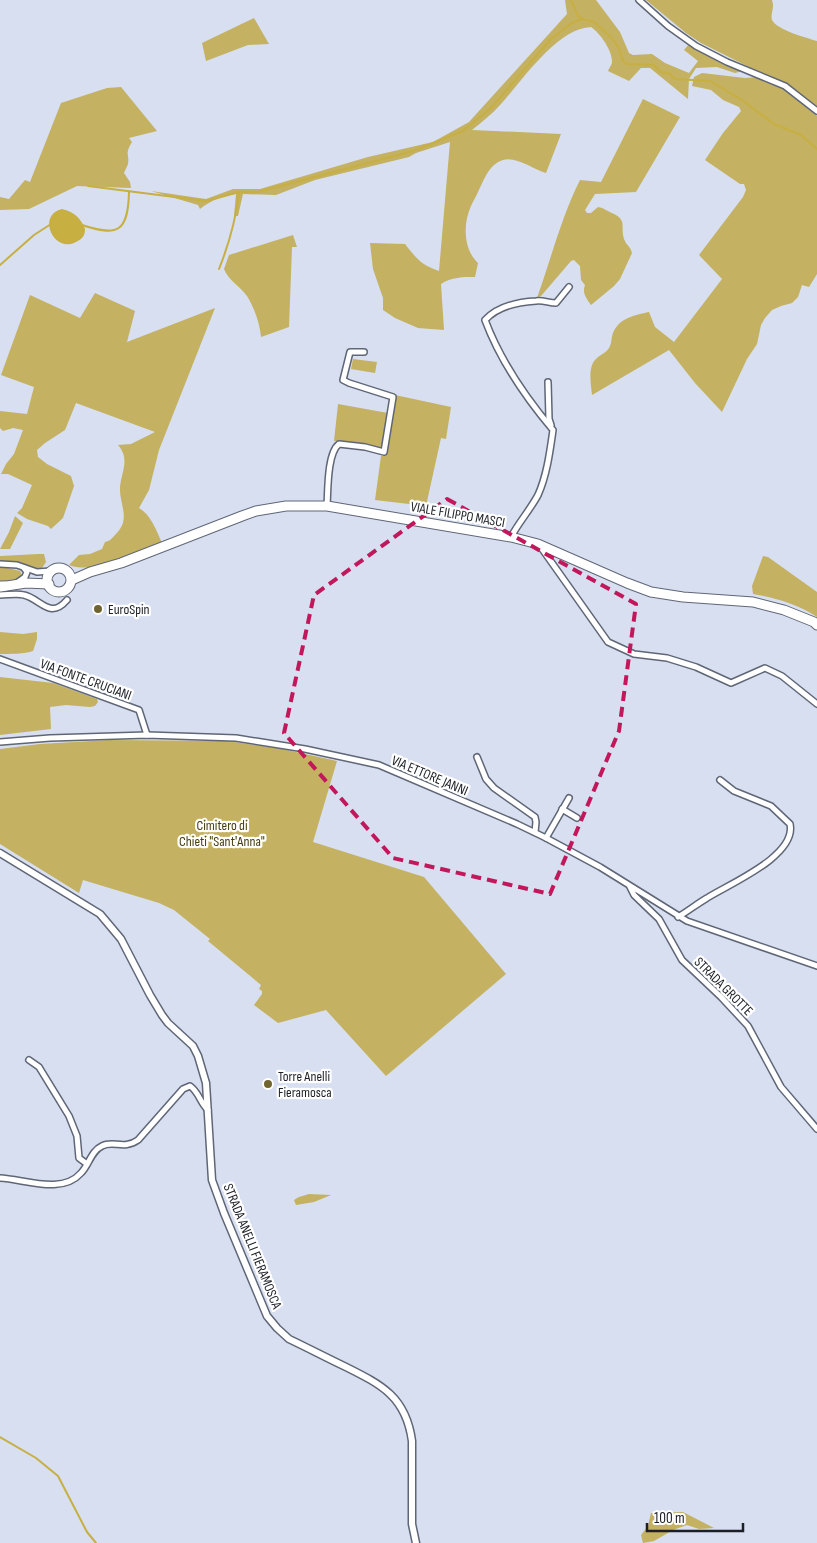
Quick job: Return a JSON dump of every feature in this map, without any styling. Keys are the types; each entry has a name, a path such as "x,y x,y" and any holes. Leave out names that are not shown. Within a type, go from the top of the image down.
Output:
{"main road":[{"name":"VIALE FILIPPO MASCI","path":"72,580 256,512 286,506 327,506 538,544 651,592 683,598 753,602 784,610 817,625"},
{"path":"26,583 58,568 68,571 72,580 70,586 61,592 54,590 49,584 50,573"},
{"name":"VIALE FILIPPO MASCI","path":"68,571 76,573 90,572"},
{"path":"4,586 26,583 49,584"}],"street":[{"path":"639,0 668,26 696,46 727,62 785,86 817,111"},
{"path":"553,430 525,394 490,334 485,320 492,312 506,306 537,300 556,303 569,287"},
{"path":"327,506 330,467 334,448 339,444 365,447 384,452 393,397 343,380 350,352 364,352"},
{"path":"511,538 539,493 550,452 553,430 549,419 548,382"},
{"path":"538,544 608,642 634,654 667,658 696,667 731,683 766,668 782,676 817,704"},
{"path":"0,564 17,565 37,572 50,573"},
{"path":"4,586 26,576 27,572 24,568"},
{"path":"0,596 19,594 27,596 42,606 53,609 61,606 67,600"},
{"name":"VIA FONTE CRUCIANI","path":"0,659 139,710 147,735"},
{"name":"VIA ETTORE JANNI","path":"0,742 50,738 147,735 236,738 305,749 379,765 535,832 592,863 678,917 817,966"},
{"path":"476,757 486,779 494,788 534,817 536,822 535,832"},
{"path":"678,917 706,898 759,868 780,850 790,835 790,824 771,806 734,791 720,780"},
{"path":"546,838 569,798"},
{"path":"562,809 577,818"},
{"name":"STRADA ANELLI FIERAMOSCA","path":"0,853 100,914 121,938 150,996 162,1015 193,1046 206,1083 212,1180 267,1316 290,1339 380,1384 395,1397 404,1412 412,1441 412,1524 416,1543"},
{"name":"STRADA GROTTE","path":"630,887 634,895 659,919 682,960 748,1026 781,1087 817,1129"},
{"path":"29,1060 39,1067 68,1116 77,1136 79,1158 87,1164"},
{"path":"0,1178 30,1184 62,1183 76,1178 94,1151 103,1145 131,1145 138,1140 183,1089 190,1086 196,1090 205,1108 208,1110"}],"highlighted area":[{"path":"447,499 636,604 619,731 550,894 393,858 284,733 314,595"}],"green space":[{"path":"565,0 596,0 620,32 629,53 633,55 652,54 665,63 689,73 698,61 684,50 689,44 743,71 735,73 717,67 696,68 689,79 688,99 650,68 641,68 629,81 608,71 612,58 602,38 591,27 578,30 566,36 553,46 541,57 498,108 472,130 561,134 546,173 519,161 508,159 498,162 488,173 468,213 466,228 469,251 478,263 475,277 462,277 441,284 444,330 418,328 395,318 383,310 383,298 373,269 370,243 405,244 419,260 439,271 450,142 409,157 315,180 276,195 243,194 238,216 234,216 236,194 217,199 200,209 198,205 151,191 206,199 233,189 260,189 368,157 433,142 469,122 567,14"},
{"path":"646,0 772,0 772,20 775,24 793,33 817,41 817,107 771,78 701,43"},
{"path":"254,18 269,44 248,45 206,61 202,43"},
{"path":"702,73 745,78 758,77 781,86 817,116 817,274 809,287 802,285 798,297 792,303 772,310 765,318 761,325 757,344 747,359 722,412 695,383 669,350 592,395 590,375 592,366 594,361 609,348 613,333 619,324 638,314 649,312 655,327 674,342 722,279 699,255 743,197 746,190 744,184 740,184 705,160 741,111 739,107 723,100 711,90 692,86 694,77"},
{"path":"121,87 157,131 129,138 132,142 128,150 128,164 124,173 130,182 131,188 77,186 29,209 0,210 0,197 9,199 25,180 30,182 61,103 107,88"},
{"path":"643,99 680,117 636,192 595,194 585,210 587,213 591,213 600,207 617,216 622,221 624,239 632,253 620,279 591,305 584,293 585,285 581,280 580,266 574,260 537,298 562,224 580,180 601,182"},
{"path":"293,235 297,247 292,247 289,327 261,337 258,321 250,300 224,269 229,255"},
{"path":"95,293 135,311 127,342 215,308 159,450 149,490 139,508 150,519 162,543 116,562 91,567 80,567 69,565 79,555 90,554 102,549 105,542 115,535 123,523 124,512 120,487 124,455 118,445 131,444 155,432 76,403 65,430 37,450 38,457 47,464 71,476 74,486 63,518 51,529 17,513 22,508 32,485 8,474 1,474 14,454 23,430 13,428 3,431 0,428 0,411 27,414 34,387 1,375 30,295 80,318"},
{"path":"353,359 377,362 375,373 351,369"},
{"path":"395,395 451,407 446,439 441,438 426,506 375,500 381,456 386,456"},
{"path":"338,404 388,413 384,449 357,443 334,441"},
{"path":"15,516 23,523 10,549 0,549 9,532"},
{"path":"44,554 46,562 42,568 36,570 0,561 0,556"},
{"path":"763,556 768,557 817,592 817,617 802,608 786,602 753,594 752,586"},
{"path":"0,566 20,571 21,578 0,584"},
{"path":"0,632 23,634 37,632 33,651 0,654"},
{"path":"0,677 53,683 97,699 98,702 95,706 90,707 66,705 50,707 51,729 0,735"},
{"name":"Cimitero di Chieti \"Sant'Anna\"","path":"109,740 228,741 282,749 337,761 313,842 424,877 506,974 386,1076 326,1010 278,1023 254,1005 262,994 262,991 259,989 261,985 208,941 210,939 174,910 159,903 83,880 79,893 0,844 0,749 40,744"},
{"path":"309,1194 331,1195 314,1202 296,1205 294,1200"},
{"path":"683,1512 714,1528 699,1529 687,1525 673,1530 654,1541 643,1543 641,1535 648,1526 651,1513"}],"shaded area":[{"path":"62,209 76,216 85,229 84,235 76,242 61,243 51,232 50,218 54,213"}],"waterway":[{"path":"571,0 578,16 594,22 611,37 619,48 623,61 627,64 654,65 661,72 671,74 676,79 710,81 742,100 774,124 801,135 817,149"},
{"path":"88,186 206,201 239,192 258,192 413,151 463,131 492,107 551,39 572,23 582,19"},
{"path":"82,225 104,231 119,228 126,216 129,192"},
{"path":"219,269 232,231 239,192"},
{"path":"0,265 34,235 51,224"},
{"path":"0,1437 36,1458 58,1476 87,1532 96,1543"}],"place":[{"name":"EuroSpin","path":"98,609"},
{"name":"Torre Anelli Fieramosca","path":"268,1084"}]}
